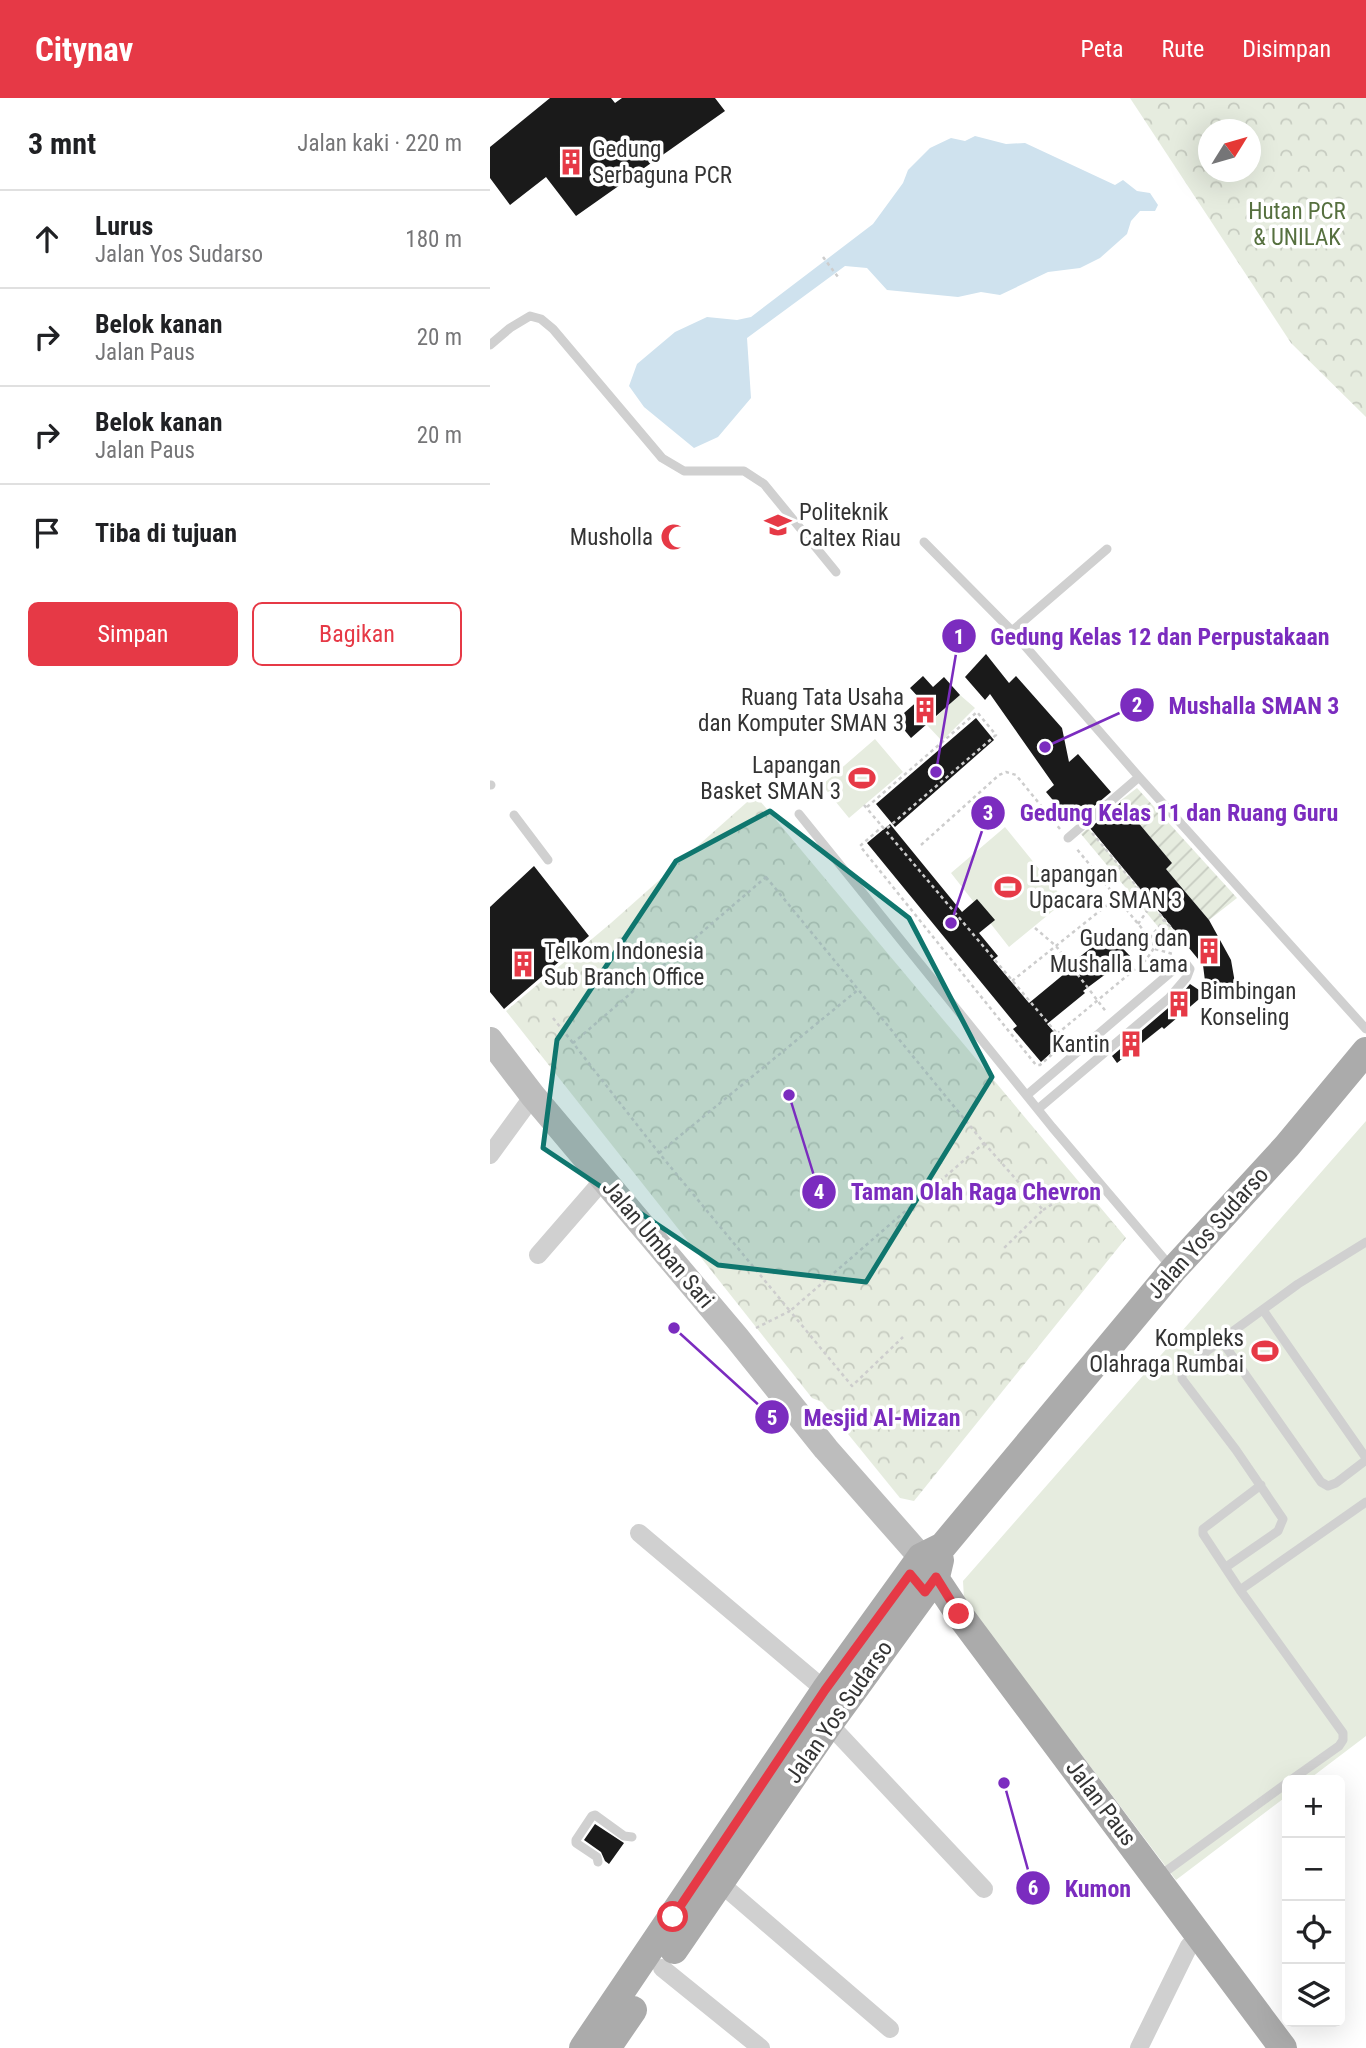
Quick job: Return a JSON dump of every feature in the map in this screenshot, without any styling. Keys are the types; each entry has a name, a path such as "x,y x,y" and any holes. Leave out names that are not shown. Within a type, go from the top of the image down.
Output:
{"main road":[{"name":"Jalan Umban Sari","path":"490,1040 533,1096 737,1338 826,1449 842,1480 927,1569"},
{"name":"Jalan Yos Sudarso","path":"618,2044 662,1968 671,1938 825,1690 1173,1270 1287,1146 1366,1052"},
{"name":"Jalan Yos Sudarso","path":"583,2048 671,1938 720,1884 829,1724 927,1569"},
{"name":"Jalan Paus","path":"927,1569 1283,2048"},
{"name":"Jalan Paus","path":"927,1569 1189,1946 1265,2048"}],"street":[{"path":"490,1154 533,1096"},
{"path":"538,1255 604,1179"},
{"path":"639,1533 825,1690"},
{"path":"829,1724 984,1889"},
{"path":"720,1884 890,2029"},
{"path":"1139,2048 1189,1946"},
{"path":"662,1968 761,2048"}],"lane":[{"path":"490,345 530,316 541,319 553,329 662,458 684,471 744,471 764,484 836,572"},
{"path":"924,542 1012,631 1139,777 1366,1029"},
{"path":"1012,631 1107,549"},
{"path":"1068,838 1139,777"},
{"path":"799,814 1038,1109 1173,1270"},
{"path":"514,815 548,860"},
{"path":"1027,1095 1184,961 1190,969 1169,998 1038,1109"},
{"path":"1226,1567 1282,1525 1281,1513 1182,1379 1182,1371 1263,1310 1366,1242"},
{"path":"1221,1340 1321,1482 1328,1486 1336,1483 1366,1459 1263,1310"},
{"path":"1261,1485 1203,1529 1203,1534 1343,1733 1339,1746 1299,1775"},
{"path":"1240,1590 1366,1502"},
{"path":"1157,1878 1282,1787"},
{"path":"598,1862 597,1857 576,1843 592,1816 595,1815 624,1836 632,1837"}],"path":[{"path":"823,257 838,277"},
{"path":"884,828 860,846 1036,1065 1041,1065 1065,1043 1012,981 884,828 866,806 977,712 996,734 884,828"},
{"path":"921,845 999,775 1006,772 1016,775 1150,938 1154,948"},
{"path":"1085,824 1179,937 1167,951"},
{"path":"573,1043 766,877 984,1143 1043,1210"},
{"path":"1012,981 1116,898"},
{"path":"1138,924 1152,904"},
{"path":"1150,938 1164,920"},
{"path":"1035,928 1056,946 1113,1020"},
{"path":"1057,1034 1146,960 1154,948"},
{"path":"1154,948 1167,951 1184,961"},
{"path":"659,1153 859,989"},
{"path":"553,1018 659,1153 852,1386 903,1337"},
{"path":"737,1338 790,1311 984,1143"},
{"path":"1003,1249 1043,1210 1080,1186"}],"highlighted area":[{"path":"770,811 909,918 992,1077 866,1282 718,1265 543,1148 557,1040 676,861"}],"green space":[{"name":"Hutan PCR & UNILAK","path":"1130,98 1366,98 1366,417 1291,343"},
{"path":"960,695 975,708 942,741 927,725"},
{"name":"Lapangan Basket SMAN 3","path":"875,739 903,772 849,818 822,785"},
{"path":"1137,788 1237,898 1209,920 1166,869 1172,863 1120,801"},
{"path":"755,795 1126,1238 914,1501 900,1498 822,1402 812,1398 506,1011 611,923"},
{"name":"Lapangan Upacara SMAN 3","path":"1005,827 1065,901 1009,947 951,873"},
{"path":"1088,828 1181,940 1175,947 1081,834"},
{"name":"Kompleks Olahraga Rumbai","path":"1366,1121 1366,1736 1315,1775 1282,1775 1282,1800 1176,1880 964,1599 963,1581"}],"water":[{"path":"975,136 1006,144 1025,143 1115,185 1123,180 1137,191 1150,193 1158,205 1155,211 1140,211 1131,221 1127,234 1100,258 1080,268 1048,272 1000,295 981,292 958,297 887,290 867,268 845,266 747,338 751,398 718,437 694,448 644,407 629,386 637,364 675,332 707,317 737,320 751,317 873,224 903,183 908,170 930,148 951,138 965,141"}],"building":[{"name":"Gedung Serbaguna PCR","path":"550,98 611,98 615,103 622,98 715,98 725,111 576,216 546,177 510,205 490,178 490,147"},
{"path":"986,654 1009,683 1016,676 1062,728 1069,762 1078,754 1111,792 1073,824 1046,792 1054,785 990,694 985,700 965,677"},
{"name":"Ruang Tata Usaha dan Komputer SMAN 3","path":"923,676 933,687 944,677 960,695 911,738 896,720 920,699 910,688"},
{"path":"976,718 994,740 895,827 876,804"},
{"path":"1121,802 1172,863 1166,869 1209,920 1231,960 1235,983 1206,989 1203,965 1090,828"},
{"path":"890,824 962,912 977,899 995,920 979,933 998,956 993,960 1029,1003 1075,965 1073,962 1109,934 1130,956 1083,991 1085,993 1047,1024 1063,1042 1041,1062 1013,1029 1017,1026 867,843"},
{"name":"Telkom Indonesia Sub Branch Office","path":"534,866 589,936 504,1009 490,992 490,907"},
{"path":"1190,984 1205,994 1164,1029 1162,1027 1117,1063 1112,1056 1174,1003"},
{"path":"595,1824 624,1843 609,1864 601,1852 584,1840"}],"place":[{"name":"Gedung Serbaguna PCR","path":"571,162"},
{"name":"Politeknik Caltex Riau","path":"778,525"},
{"name":"Musholla","path":"674,537"},
{"name":"Ruang Tata Usaha dan Komputer SMAN 3","path":"925,710"},
{"name":"Mushalla SMAN 3","path":"1045,747"},
{"name":"Gedung Kelas 12 dan Perpustakaan","path":"936,772"},
{"name":"Lapangan Basket SMAN 3","path":"862,778"},
{"name":"Lapangan Upacara SMAN 3","path":"1008,887"},
{"name":"Gedung Kelas 11 dan Ruang Guru","path":"951,923"},
{"name":"Gudang dan Mushalla Lama","path":"1209,951"},
{"name":"Telkom Indonesia Sub Branch Office","path":"523,964"},
{"name":"Bimbingan Konseling","path":"1179,1004"},
{"name":"Kantin","path":"1131,1044"},
{"name":"Taman Olah Raga Chevron","path":"789,1095"},
{"name":"Mesjid Al-Mizan","path":"674,1328"},
{"name":"Kompleks Olahraga Rumbai","path":"1265,1351"},
{"name":"Kumon","path":"1004,1783"}],"route":[{"path":"673,1917 825,1690 910,1574 925,1592 936,1577 959,1614"}]}
